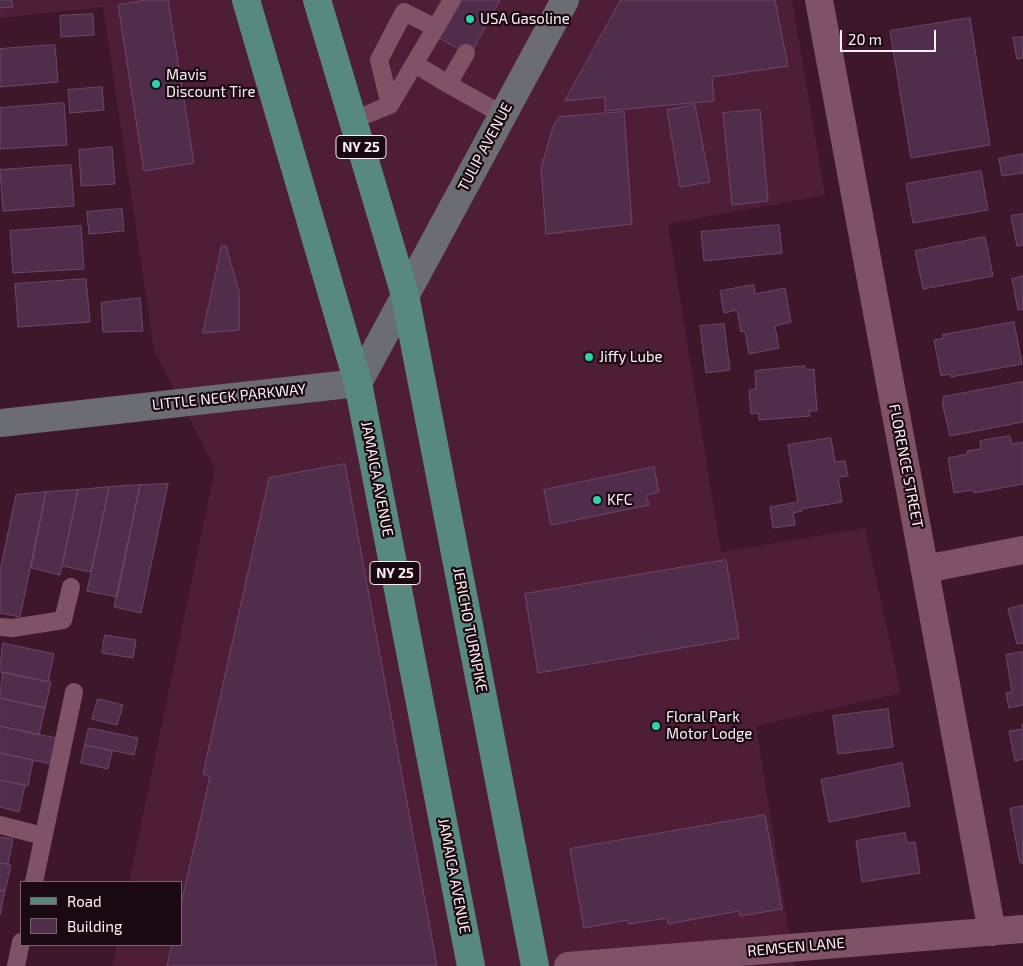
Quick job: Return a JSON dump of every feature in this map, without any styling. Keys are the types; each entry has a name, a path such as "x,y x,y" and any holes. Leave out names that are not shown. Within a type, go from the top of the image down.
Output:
{"main road":[{"name":"JAMAICA AVENUE","path":"246,0 358,383 471,966"},
{"name":"NY 25","path":"317,0 405,295"},
{"name":"TULIP AVENUE","path":"405,295 564,0"},
{"path":"358,383 405,295"},
{"name":"JERICHO TURNPIKE","path":"405,295 535,966"},
{"name":"LITTLE NECK PARKWAY","path":"0,423 358,383"}],"street":[{"name":"FLORENCE STREET","path":"819,0 992,932"},
{"path":"925,569 1023,550"},
{"name":"REMSEN LANE","path":"568,966 1023,929"}],"lane":[{"path":"353,120 390,105 452,0"},
{"path":"390,105 379,60 404,12 436,28"},
{"path":"448,84 466,53"},
{"path":"415,64 503,115"},
{"path":"0,627 13,628 63,620 71,587"},
{"path":"34,881 74,692"},
{"path":"0,825 43,836"},
{"path":"16,966 20,946"}],"shaded area":[{"path":"0,0 792,0 825,195 668,224 721,552 865,528 901,693 756,726 794,966 112,966 117,946 182,946 182,881 129,881 215,469 154,350 103,7 0,18"}],"building":[{"path":"0,0 11,0 13,7 0,8"},
{"name":"Mavis Discount Tire","path":"147,0 168,0 194,163 144,171 118,5"},
{"name":"USA Gasoline","path":"460,0 500,0 470,55 439,38"},
{"path":"621,0 775,0 788,66 712,77 714,101 605,111 605,97 565,101"},
{"path":"93,14 94,35 61,37 60,16"},
{"path":"970,18 990,145 911,158 890,31"},
{"path":"1023,37 1023,58 1017,59 1013,38"},
{"path":"55,45 58,82 0,87 0,49"},
{"path":"102,87 104,110 70,113 68,90"},
{"path":"64,103 67,145 0,149 0,108"},
{"path":"695,105 710,182 680,187 667,110"},
{"path":"760,110 768,201 732,205 723,113"},
{"path":"624,112 632,224 546,234 541,168 553,127 559,117"},
{"path":"112,147 115,184 81,186 79,150"},
{"path":"1023,154 1023,173 1002,176 999,159"},
{"path":"71,165 74,206 3,211 0,170"},
{"path":"981,171 988,210 913,223 906,184"},
{"path":"122,209 124,231 89,234 87,212"},
{"path":"1023,214 1023,245 1017,246 1011,216"},
{"path":"779,225 782,253 704,261 701,232"},
{"path":"81,226 84,269 13,273 10,231"},
{"path":"985,237 993,276 923,289 915,251"},
{"path":"222,246 226,246 239,292 239,330 203,333"},
{"path":"1023,276 1023,309 1018,310 1012,279"},
{"path":"86,279 90,322 18,327 15,284"},
{"path":"754,285 755,294 785,288 791,322 775,326 779,348 749,354 745,331 741,332 737,310 724,313 720,291"},
{"path":"140,298 143,331 103,332 101,303"},
{"path":"1014,322 1022,364 951,377 950,374 941,376 934,340 944,338 943,335"},
{"path":"724,324 730,370 706,373 700,326"},
{"path":"805,366 806,370 814,369 817,411 809,411 810,416 759,420 759,413 751,414 749,390 756,389 755,371"},
{"path":"1023,382 1023,422 950,436 942,402 944,401 943,397"},
{"path":"1010,436 1012,444 1023,442 1023,484 974,493 973,490 954,493 948,458 968,454 967,451 981,449 980,441"},
{"path":"831,438 835,462 845,461 848,476 838,477 842,502 801,509 802,511 793,513 795,525 773,528 770,507 798,502 788,445"},
{"path":"345,464 437,966 167,966 172,946 182,946 182,900 210,777 203,774 269,478"},
{"name":"KFC","path":"654,467 659,492 646,495 649,505 551,525 544,490"},
{"path":"168,484 141,613 114,607 140,485"},
{"path":"140,485 117,597 87,591 109,487"},
{"path":"109,487 91,572 62,566 78,490"},
{"path":"78,490 60,575 31,568 46,492"},
{"path":"46,492 20,617 0,613 0,571 16,495"},
{"path":"726,560 739,638 538,673 525,594"},
{"path":"1023,605 1023,643 1017,644 1008,609"},
{"path":"105,635 136,640 133,658 102,653"},
{"path":"3,643 54,654 48,682 0,672"},
{"path":"1023,652 1023,705 1009,708 1006,693 1012,692 1006,655"},
{"path":"3,672 51,682 45,708 0,698"},
{"path":"0,698 45,708 39,735 0,726"},
{"path":"98,699 123,705 117,725 92,719"},
{"path":"888,709 893,747 838,754 833,716"},
{"path":"0,726 56,738 51,764 0,753"},
{"path":"89,728 138,738 134,755 85,745"},
{"path":"1023,729 1023,759 1015,761 1009,731"},
{"path":"85,745 112,751 108,769 81,763"},
{"path":"0,753 33,760 28,786 0,780"},
{"path":"902,763 910,806 829,822 821,780"},
{"path":"0,780 25,785 19,812 0,807"},
{"path":"1023,806 1023,863 1020,863 1010,809"},
{"path":"765,815 782,909 740,916 739,911 668,924 667,918 629,924 628,920 584,928 570,849"},
{"path":"905,833 907,843 915,842 920,873 862,882 856,841"},
{"path":"0,837 13,839 8,864 0,863"},
{"path":"0,863 11,865 5,891 0,890"},
{"path":"0,890 5,891 0,915"}],"place":[{"name":"USA Gasoline","path":"470,19"},
{"name":"Mavis Discount Tire","path":"156,84"},
{"name":"Jiffy Lube","path":"589,357"},
{"name":"KFC","path":"597,500"},
{"name":"Floral Park Motor Lodge","path":"656,726"}]}
